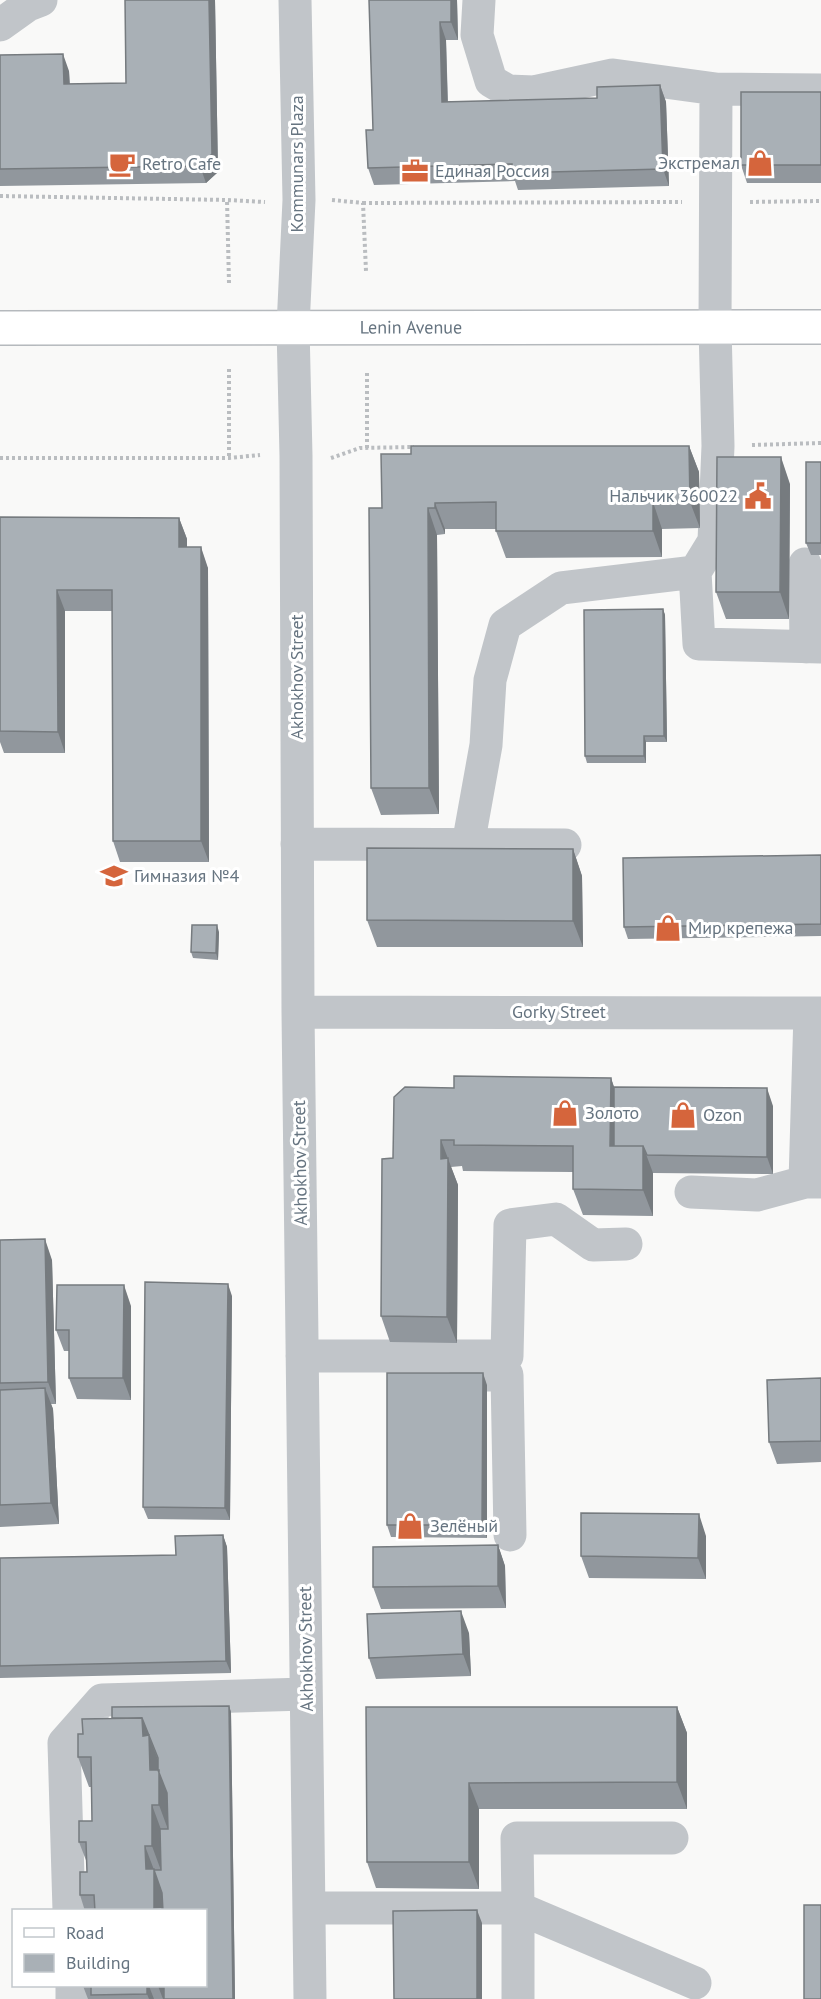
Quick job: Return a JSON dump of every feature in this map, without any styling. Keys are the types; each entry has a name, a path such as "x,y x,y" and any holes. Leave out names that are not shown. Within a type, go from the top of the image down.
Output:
{"main road":[{"name":"Lenin Avenue","path":"0,328 821,327"}],"street":[{"path":"0,25 28,5 41,0"},
{"name":"Kommunars Plaza","path":"293,327 299,200 295,0"},
{"path":"479,0 477,35 490,81 508,91 534,92 613,75 716,88 821,90"},
{"path":"716,88 715,327 718,446 714,541 695,572 699,644 814,647 805,564"},
{"name":"Akhokhov Street","path":"293,327 296,456 298,1012 310,1999"},
{"path":"468,845 486,745 490,680 505,625 561,588 695,572"},
{"path":"297,844 565,845"},
{"name":"Gorky Street","path":"298,1012 815,1013"},
{"path":"691,1192 757,1195 813,1182 815,1013"},
{"path":"302,1366 507,1356 510,1225 556,1219 593,1245 627,1244"},
{"path":"302,1366 507,1375 510,1534"},
{"path":"69,1909 64,1743 102,1700 306,1694"},
{"path":"518,1999 517,1838 672,1838"},
{"path":"309,1908 518,1908 695,1983"}],"path":[{"path":"0,196 266,202"},
{"path":"227,200 229,283"},
{"path":"329,200 363,203 821,201"},
{"path":"363,203 366,271"},
{"path":"229,369 229,458"},
{"path":"367,372 367,448"},
{"path":"718,446 821,443"},
{"path":"330,458 360,448 425,447"},
{"path":"0,458 229,458 260,455"}],"building":[{"path":"125,0 209,0 212,154 200,166 0,169 0,55 63,54 64,84 126,83"},
{"path":"369,0 451,0 451,22 440,22 442,102 597,98 597,87 660,85 663,169 512,173 512,164 368,168 366,130 373,130"},
{"path":"741,92 821,92 821,165 741,165"},
{"path":"411,446 689,446 690,502 653,502 653,531 496,531 496,502 435,503 435,508 428,508 429,788 371,788 369,508 382,508 381,454 411,454"},
{"path":"717,457 781,457 780,592 716,592"},
{"path":"806,462 821,462 821,543 806,543"},
{"path":"0,517 179,518 179,547 201,547 201,841 113,841 112,590 57,590 58,732 0,731"},
{"path":"663,609 664,736 644,736 644,756 585,756 584,610"},
{"path":"367,848 573,849 573,921 367,920"},
{"path":"821,855 821,924 624,927 623,858"},
{"path":"192,925 217,925 216,953 191,952"},
{"path":"454,1076 611,1078 610,1146 643,1146 643,1190 573,1189 573,1146 454,1145 454,1140 441,1140 441,1159 448,1158 447,1317 381,1316 382,1159 393,1158 394,1097 405,1087 454,1088"},
{"path":"614,1087 767,1088 767,1157 647,1155 643,1146 614,1146"},
{"path":"45,1239 48,1382 0,1383 0,1240"},
{"path":"145,1282 228,1284 225,1508 143,1507"},
{"path":"57,1285 124,1285 123,1378 69,1378 69,1330 56,1330"},
{"path":"387,1373 483,1373 482,1525 387,1525"},
{"path":"821,1378 821,1441 769,1442 767,1380"},
{"path":"45,1388 51,1503 0,1505 0,1390"},
{"path":"581,1513 699,1514 698,1558 581,1556"},
{"path":"223,1535 226,1661 0,1666 0,1558 176,1555 175,1536"},
{"path":"498,1545 498,1586 373,1587 373,1547"},
{"path":"461,1611 463,1654 369,1658 367,1614"},
{"path":"229,1706 233,1999 164,1999 164,1987 207,1987 207,1909 163,1909 162,1893 154,1870 161,1870 160,1829 168,1829 167,1793 158,1770 158,1758 142,1718 112,1718 112,1707"},
{"path":"366,1707 677,1707 677,1782 469,1783 469,1862 367,1862"},
{"path":"142,1718 143,1736 149,1735 150,1770 159,1770 159,1805 152,1805 152,1846 145,1846 146,1869 154,1869 154,1908 162,1907 162,1909 95,1909 94,1895 80,1895 80,1872 87,1872 86,1842 79,1842 79,1821 92,1821 91,1757 78,1757 78,1734 83,1734 82,1719"},
{"path":"804,1905 821,1905 821,1999 804,1999"},
{"path":"477,1910 477,1999 394,1999 393,1911"},
{"path":"91,1987 147,1987 147,1994 91,1995"}],"place":[{"name":"Экстремал","path":"760,163"},
{"name":"Retro Cafe","path":"122,164"},
{"name":"Единая Россия","path":"415,171"},
{"name":"Нальчик 360022","path":"758,496"},
{"name":"Гимназия №4","path":"114,876"},
{"name":"Мир крепежа","path":"668,928"},
{"name":"Золото","path":"565,1113"},
{"name":"Ozon","path":"683,1115"},
{"name":"Зелёный","path":"410,1526"}]}
